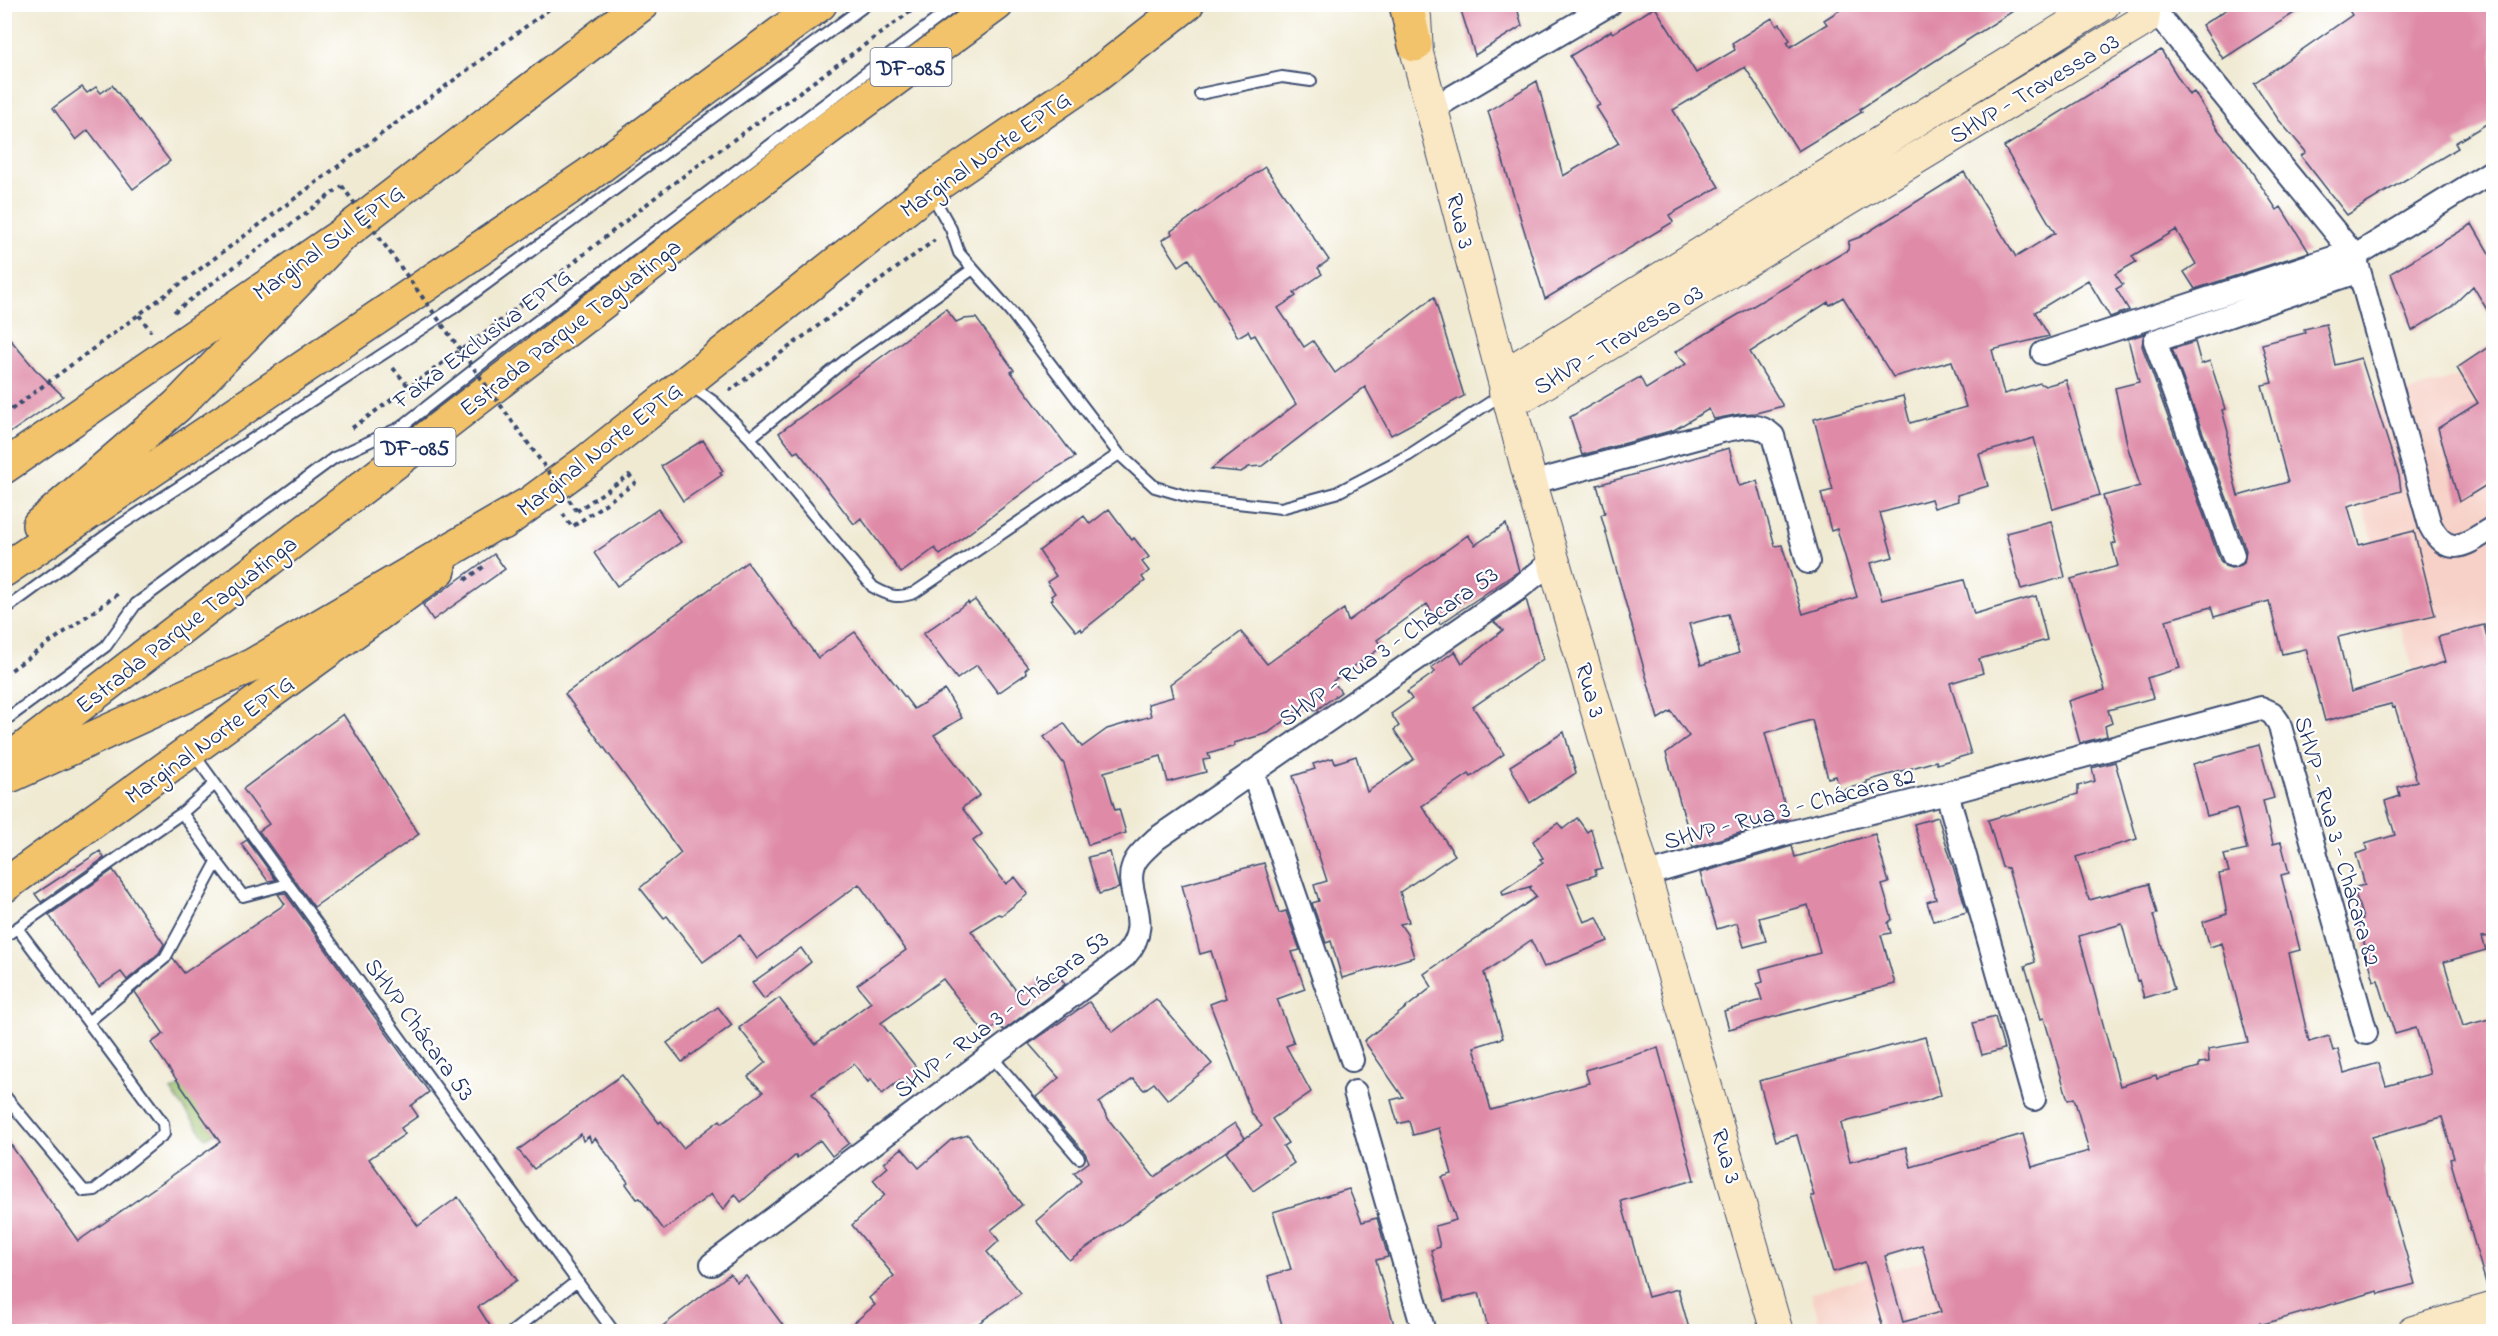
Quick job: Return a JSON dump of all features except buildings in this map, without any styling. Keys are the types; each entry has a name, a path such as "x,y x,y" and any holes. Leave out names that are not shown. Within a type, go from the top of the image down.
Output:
{"main road":[{"name":"Marginal Sul EPTG","path":"4,467 343,234 642,4"},
{"path":"4,570 587,176 820,4"},
{"name":"Estrada Parque Taguatinga","path":"4,764 826,130 997,4"},
{"name":"Marginal Norte EPTG","path":"4,886 191,752 539,512 586,462 684,382 929,190 1093,78 1187,4"},
{"path":"1406,4 1415,45"},
{"path":"4,555 177,406 343,234"},
{"path":"4,779 253,664 539,512"}],"street":[{"path":"1394,4 1415,45"},
{"path":"1415,4 1415,45"},
{"path":"1432,109 1610,4"},
{"name":"SHVP - Travessa 03","path":"2104,4 1511,371 1505,392 1526,394 1658,316 2143,21 2146,4"},
{"path":"2146,4 2165,23 2355,260 2430,525 2441,542 2452,547 2465,544 2493,527"},
{"name":"Rua 3","path":"1415,45 1530,483 1777,1332"},
{"path":"2233,555 2155,341 2355,260 2493,170"},
{"path":"2043,353 2355,260"},
{"path":"1530,483 1722,430 1749,425 1758,426 1766,429 1773,436 1808,562"},
{"name":"SHVP - Rua 3 - Chácara 53","path":"712,1264 1125,956 1135,945 1138,935 1139,923 1132,879 1135,862 1156,839 1515,591 1553,561"},
{"name":"SHVP - Rua 3 - Chácara 82","path":"1645,875 1792,832 1947,793 2261,708 2272,713 2279,723 2366,1033"},
{"path":"1253,772 1352,1060"},
{"name":"SHVP - Rua 3 - Chácara 82","path":"1947,793 2034,1099"},
{"path":"1355,1092 1424,1332"},
{"path":"2413,1332 2493,1308"}],"lane":[{"name":"Faixa Exclusiva EPTG","path":"4,610 119,526 452,309 867,4"},
{"name":"Faixa Exclusiva EPTG","path":"4,722 106,646 136,604 145,597 334,458 401,427 957,4"},
{"path":"1200,94 1282,77 1311,81"},
{"path":"929,190 951,229 959,253 1011,312 1119,454 1155,487 1193,498 1281,508 1336,493 1409,455 1505,392"},
{"path":"750,438 848,358 973,269"},
{"path":"684,382 714,402 750,438 873,587 891,597 914,594 1119,454"},
{"name":"SHVP Chácara 53","path":"191,752 614,1332"},
{"path":"4,937 182,813 215,784"},
{"path":"182,813 243,896 288,884"},
{"path":"88,1022 165,958 217,862"},
{"path":"4,1095 84,1191 95,1190 161,1138 165,1128 17,928"},
{"path":"991,1056 1079,1158"},
{"path":"512,1332 577,1281"}],"path":[{"path":"4,415 556,4"},
{"path":"351,428 490,329 667,189 921,4"},
{"path":"169,315 342,186 577,511 629,475 634,483 572,527 561,511 539,512"},
{"path":"714,402 951,229"},
{"path":"139,315 150,330 159,323"},
{"path":"571,505 580,498"},
{"path":"464,582 492,561"},
{"path":"4,675 130,586"}],"shaded area":[{"path":"2493,365 2493,858 2491,849 2443,765 2334,416"},
{"path":"1980,1244 2005,1331 1822,1331 1811,1293"}],"green space":[{"path":"189,1082 240,1114 206,1138 171,1091"}]}
